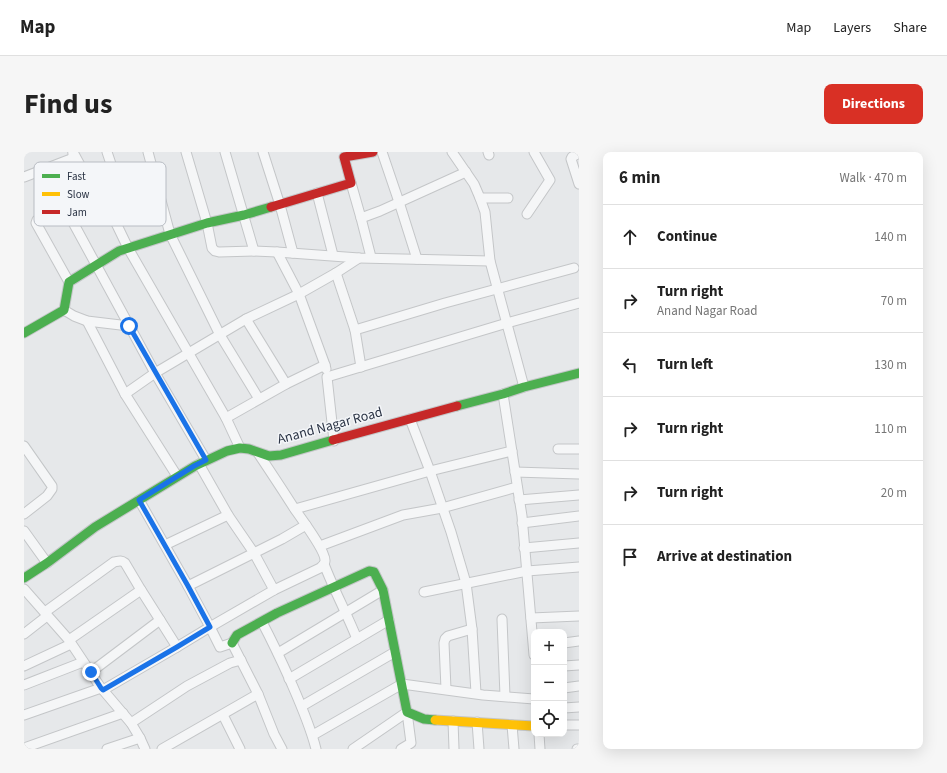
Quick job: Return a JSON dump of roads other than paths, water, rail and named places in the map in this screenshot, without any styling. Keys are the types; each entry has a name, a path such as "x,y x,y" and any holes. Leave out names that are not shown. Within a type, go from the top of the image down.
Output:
{"street":[{"path":"63,162 74,156 73,152 78,162"},
{"path":"107,152 110,162"},
{"path":"148,152 151,162"},
{"path":"186,152 207,222 212,248 215,251 277,252 358,258 371,257 490,261"},
{"path":"225,152 254,251"},
{"path":"263,152 280,205 293,253"},
{"path":"371,257 343,155 374,152"},
{"path":"382,152 417,259"},
{"path":"452,152 474,184 485,212 490,261 524,387"},
{"path":"527,214 550,180 534,152"},
{"path":"579,153 571,159 579,184"},
{"path":"361,218 380,212 466,172"},
{"path":"24,177 34,173"},
{"path":"70,282 119,251 207,222 244,215 351,183"},
{"path":"317,193 333,256"},
{"path":"480,198 508,198"},
{"path":"166,219 170,234 220,335 259,399"},
{"path":"24,333 64,310 70,282 38,226"},
{"path":"75,226 155,373 228,515 254,553 274,590"},
{"path":"117,226 128,248 226,418 240,448"},
{"path":"277,252 299,294 325,365 334,441"},
{"path":"125,394 155,373 246,319 299,294 336,273 358,258"},
{"path":"355,330 445,303 498,290 574,268"},
{"path":"336,273 355,330 360,367"},
{"path":"327,377 579,303"},
{"path":"64,310 87,321 129,326"},
{"path":"246,319 286,384"},
{"path":"87,321 125,394 177,476"},
{"path":"226,418 286,384 325,365"},
{"name":"Anand Nagar Road","path":"24,578 47,563 95,527 177,476 202,462 227,451 240,448 249,449 269,456 281,455 579,373"},
{"path":"503,394 522,523 532,629"},
{"path":"410,419 430,471 466,583 472,629 476,693"},
{"path":"24,446 52,486 48,496 24,514"},
{"path":"558,449 579,449"},
{"path":"295,509 430,471 512,451"},
{"path":"258,452 320,546 324,555 324,564 333,587 346,612 357,639"},
{"path":"515,472 579,474"},
{"path":"320,546 403,516 442,508 517,487"},
{"path":"519,500 579,495"},
{"path":"139,500 188,586 220,647 232,643 238,635 277,613 369,570 374,572 383,590 407,712 411,746 401,749"},
{"path":"165,545 228,515"},
{"path":"522,523 579,516"},
{"path":"188,586 282,539 306,525"},
{"path":"24,531 47,563"},
{"path":"524,548 579,543"},
{"path":"24,634 46,614 114,562 119,560 125,563 177,647"},
{"path":"24,715 102,689 274,590 320,568 324,564"},
{"path":"424,592 527,571 579,568"},
{"path":"24,589 70,642 102,689 131,723 145,749"},
{"path":"24,666 70,642 141,590"},
{"path":"278,653 383,590"},
{"path":"531,618 579,616"},
{"path":"502,619 505,696"},
{"path":"91,672 160,620"},
{"path":"289,679 389,620"},
{"path":"262,622 302,706 316,749"},
{"path":"446,689 445,639 448,636 472,629"},
{"path":"567,643 579,641"},
{"path":"232,643 258,694 274,734 282,749"},
{"path":"302,706 395,652"},
{"path":"131,723 187,686 230,663 241,660"},
{"path":"24,685 83,662"},
{"path":"567,666 579,665"},
{"path":"312,735 402,684 531,699"},
{"path":"567,688 579,686"},
{"path":"162,749 258,694"},
{"path":"567,708 579,706"},
{"path":"407,712 424,719 531,726"},
{"path":"353,749 407,712"},
{"path":"24,748 123,713"},
{"path":"223,715 240,749"},
{"path":"453,721 454,749"},
{"path":"477,722 479,749"},
{"path":"512,725 514,749"},
{"path":"567,725 579,725"},
{"path":"539,737 540,749"},
{"path":"107,749 140,738"}]}
